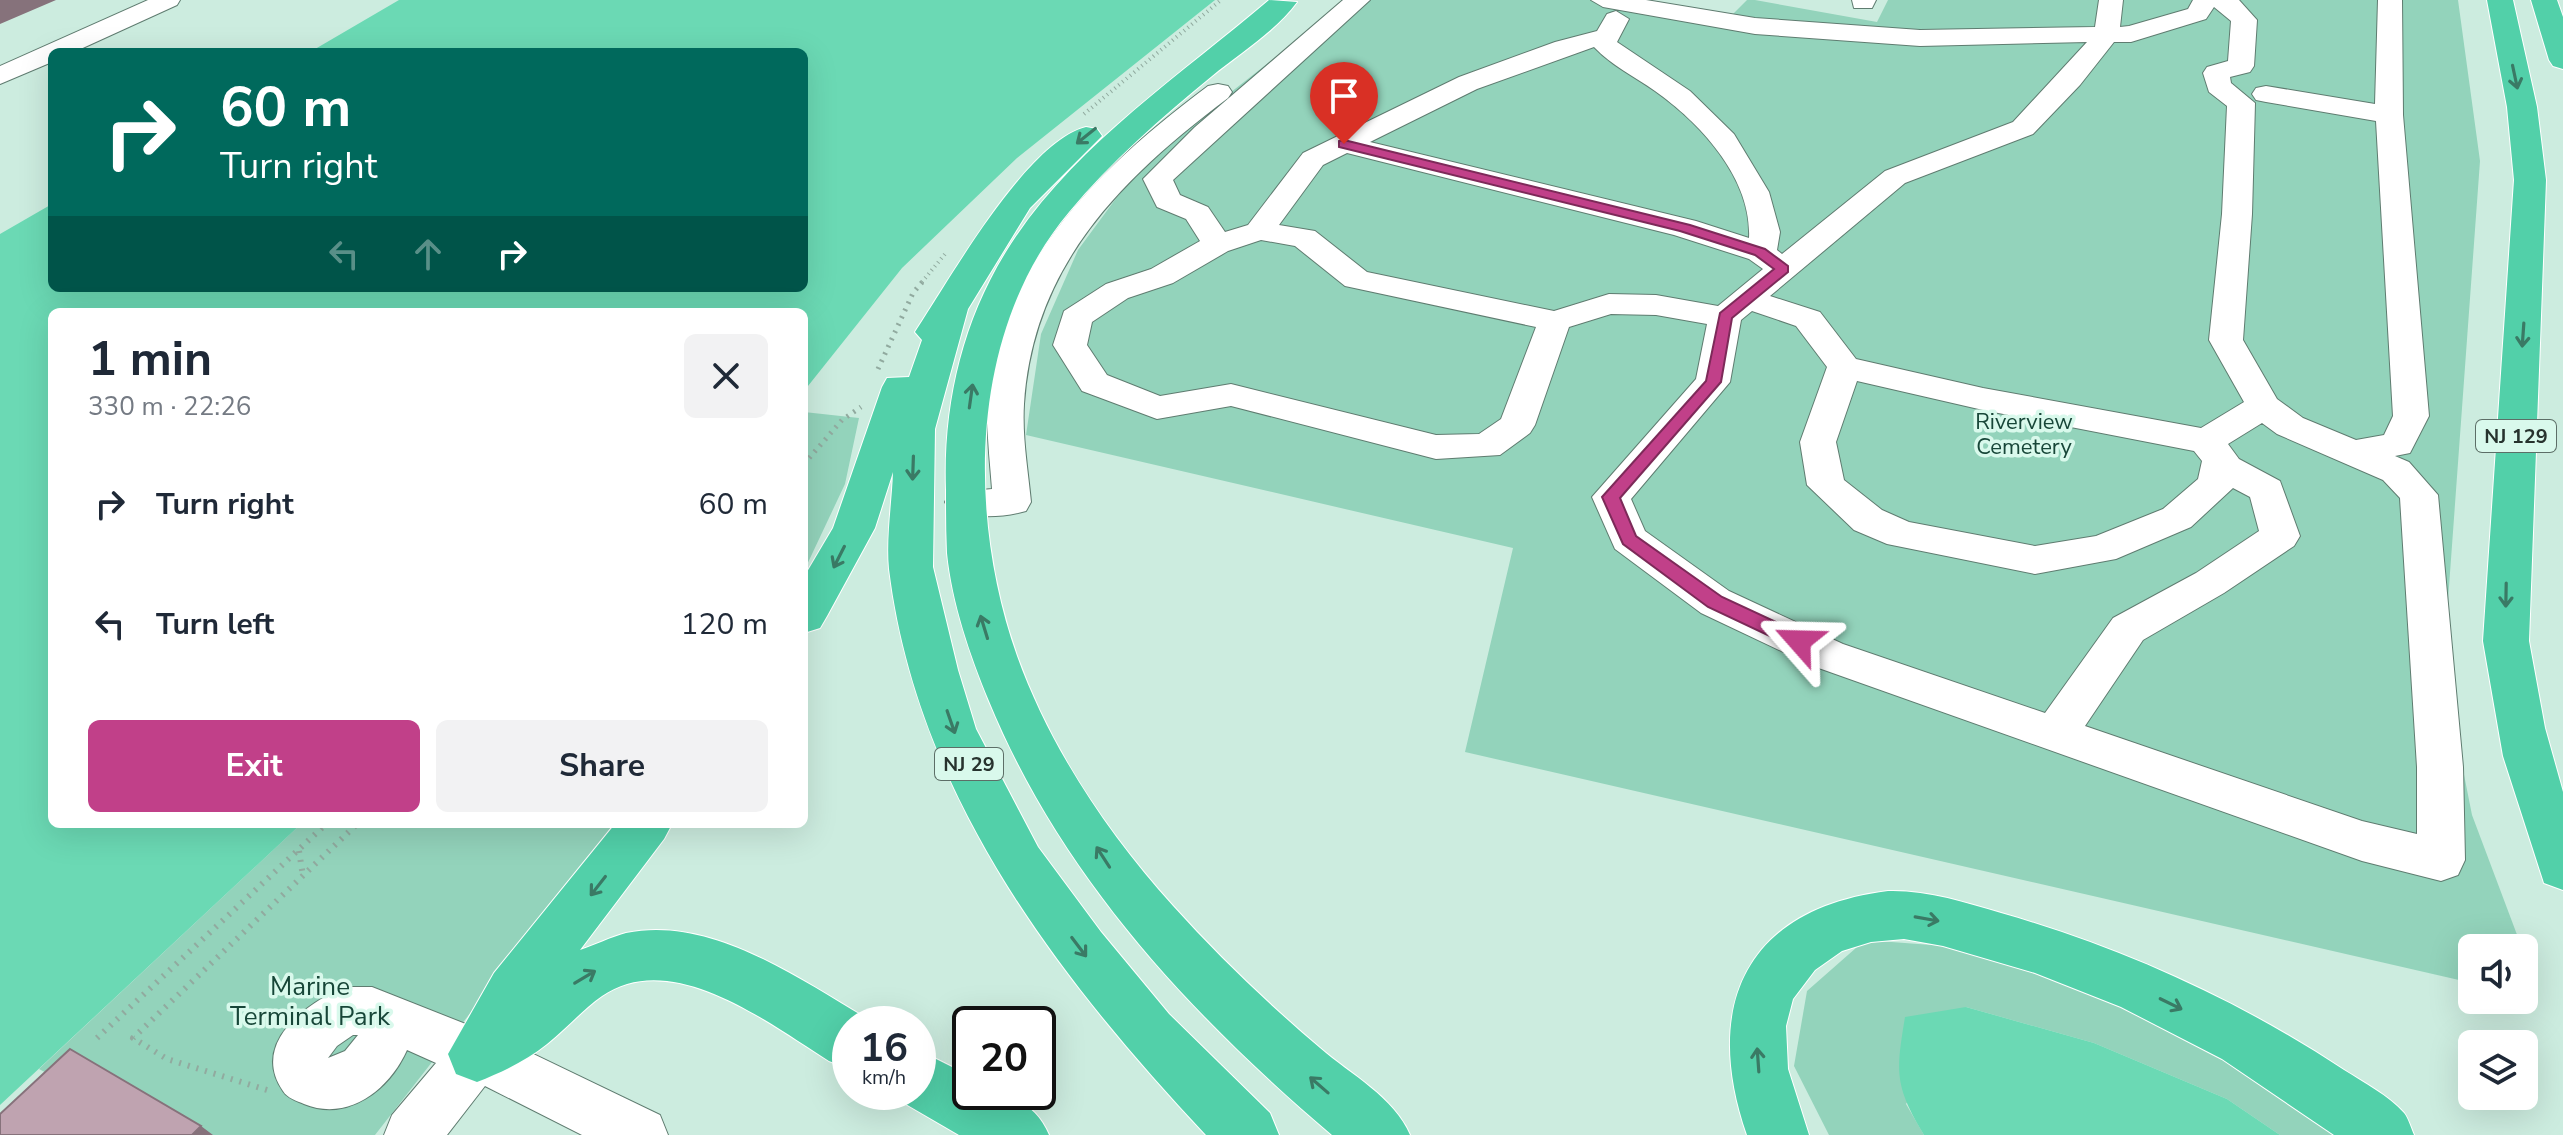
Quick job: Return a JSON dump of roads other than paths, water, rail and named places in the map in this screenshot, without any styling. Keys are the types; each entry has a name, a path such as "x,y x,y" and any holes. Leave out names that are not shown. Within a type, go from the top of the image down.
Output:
{"highway":[{"name":"NJ 129","path":"2500,0 2522,107 2530,180 2506,641 2509,675 2534,785 2563,867"},
{"path":"2544,0 2563,60"},
{"name":"NJ 29","path":"1270,1 1091,168 1055,207 1028,244 995,309 975,367 967,426 964,502 975,597 1003,686 1043,766 1127,894 1186,963 1243,1020 1379,1135"},
{"name":"NJ 29","path":"1248,1135 1149,1033 1081,950 1019,863 952,729 934,670 911,567 915,429 930,368 951,311 999,227 1041,176 1270,1"},
{"path":"808,609 854,528 907,366 951,311"},
{"path":"477,1054 514,992 643,828"},
{"path":"1778,1135 1761,1084 1756,1017 1774,976 1791,955 1813,938 1842,925 1904,915 1929,918 2018,941 2156,997 2255,1048 2383,1135"},
{"path":"477,1054 520,1030 558,994 593,971 622,960 657,953 721,968 832,1031"},
{"path":"936,1089 1018,1135"}],"street":[{"path":"61,48 168,0"},
{"path":"964,502 1012,502 1005,405 1011,369 1028,317 1050,266 1094,201 1159,136 1254,66 1331,0"},
{"path":"1217,244 1197,213 1168,201 1158,179 1205,133 1358,0"},
{"path":"1772,260 1755,187 1711,124 1665,86 1614,55 1604,43 1613,2 1755,26 1920,38 2108,17 2131,34 2197,14 2205,0"},
{"path":"2218,0 2229,4 2244,20 2241,66 2216,73 2218,86 2253,98 2389,115"},
{"path":"2356,452 2397,444 2411,416 2389,115 2390,0"},
{"path":"2108,17 2071,79 2023,128 1895,177 1772,260 1736,308 1713,382 1611,497 1629,539 1715,602 1828,655 2362,841 2441,860 2440,767 2419,495 2396,471 2290,426 2264,406 2226,340 2253,98"},
{"path":"1260,231 1270,212 1313,159 1468,83 1564,47 1606,37"},
{"path":"0,76 48,54"},
{"path":"1344,144 1685,228 1772,260"},
{"path":"1555,321 1517,425 1487,446 1436,447 1231,395 1157,408 1094,383 1070,345 1076,318 1117,291 1162,276 1217,244 1260,231 1304,238 1356,279 1555,321 1609,304 1736,308 1808,319 1844,367 2213,453 2267,490 2280,536 2210,583 2128,629 2055,734"},
{"path":"1844,367 1818,442 1826,485 1868,520 1901,534 2035,560 2102,549 2177,518 2216,484 2213,453"},
{"path":"2213,453 2264,406"},
{"path":"322,1085 350,1078 375,1059 387,1035 381,1016 477,1054 640,1135"},
{"path":"412,1135 477,1054"}],"park label":[{"name":"Riverview Cemetery","path":"2024,434"},
{"name":"Marine Terminal Park","path":"310,1001"}]}
